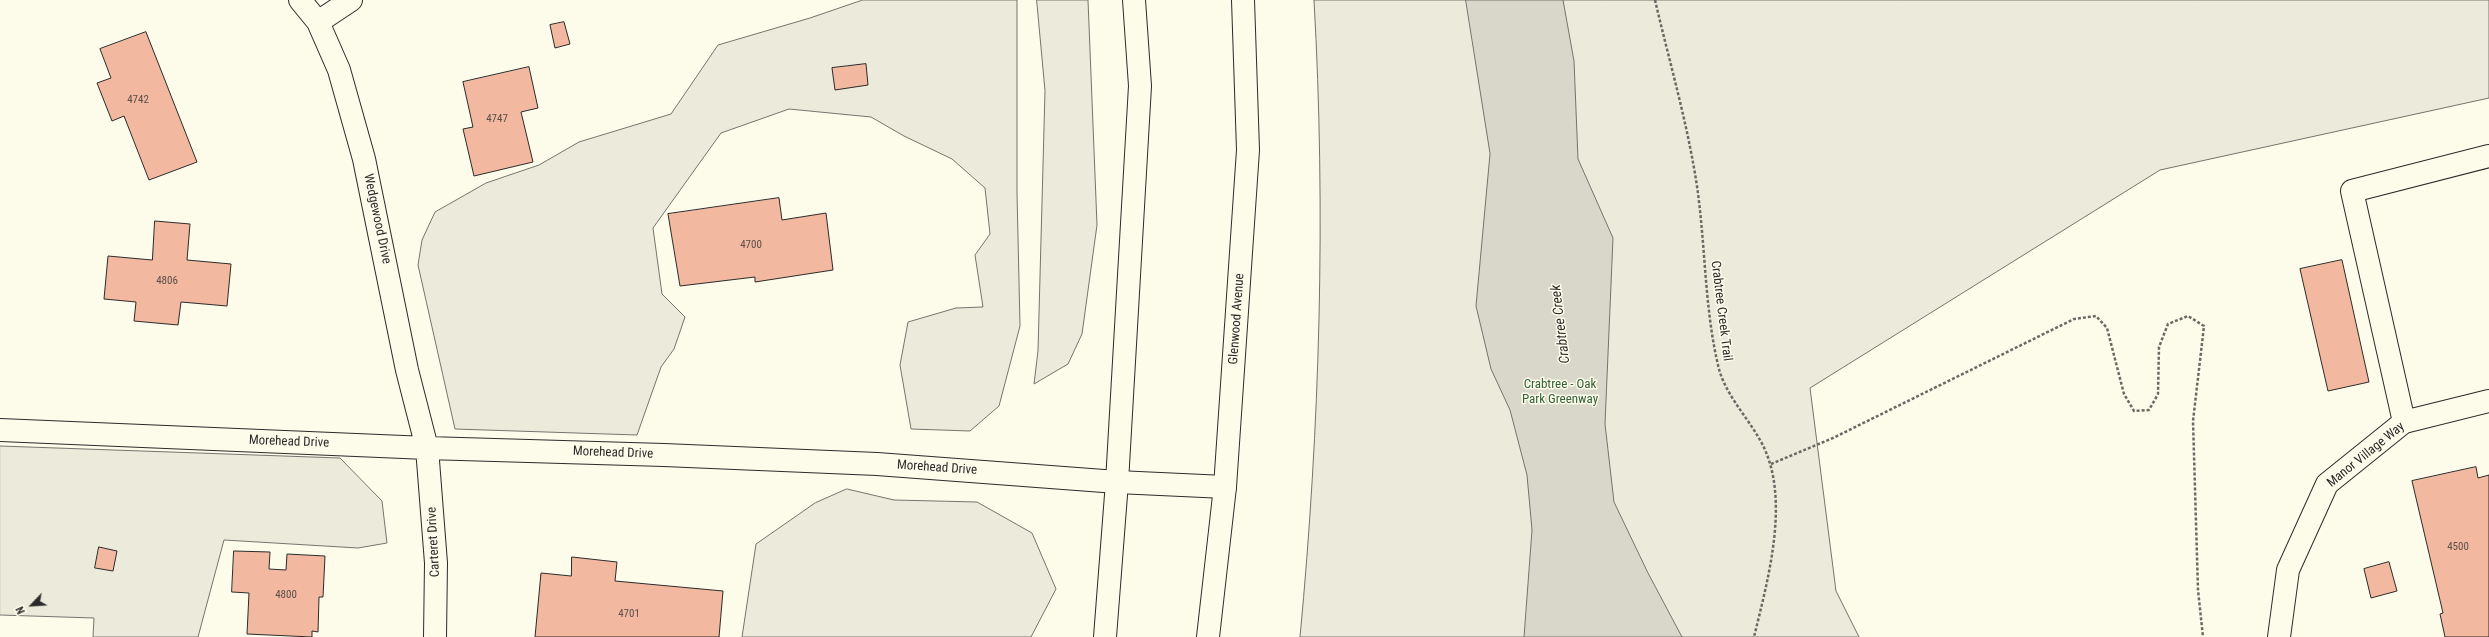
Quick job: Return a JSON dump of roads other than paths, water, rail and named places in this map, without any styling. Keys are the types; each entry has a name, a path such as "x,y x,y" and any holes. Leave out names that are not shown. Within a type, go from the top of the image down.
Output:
{"main road":[{"name":"Wedgewood Drive","path":"300,0 318,22 339,70 364,159 407,370 427,448"},
{"path":"318,22 351,0"},
{"path":"1105,637 1117,482 1140,86 1134,0"},
{"name":"Glenwood Avenue","path":"1208,637 1225,487 1248,150 1243,0"},
{"path":"2404,422 2352,191 2489,156"},
{"name":"Manor Village Way","path":"2278,637 2288,570 2327,484 2404,422 2489,401"},
{"name":"Morehead Drive","path":"0,430 427,448 656,454 877,464 1117,482 1225,487"},
{"name":"Carteret Drive","path":"427,448 436,562 435,637"}],"water":[{"name":"Crabtree Creek","path":"1466,0 1563,0 1574,61 1578,159 1613,238 1605,424 1614,502 1648,573 1682,637 1524,637 1532,530 1527,475 1510,410 1491,369 1476,306 1490,154"}],"park label":[{"name":"Crabtree - Oak Park Greenway","path":"1560,392"}]}
